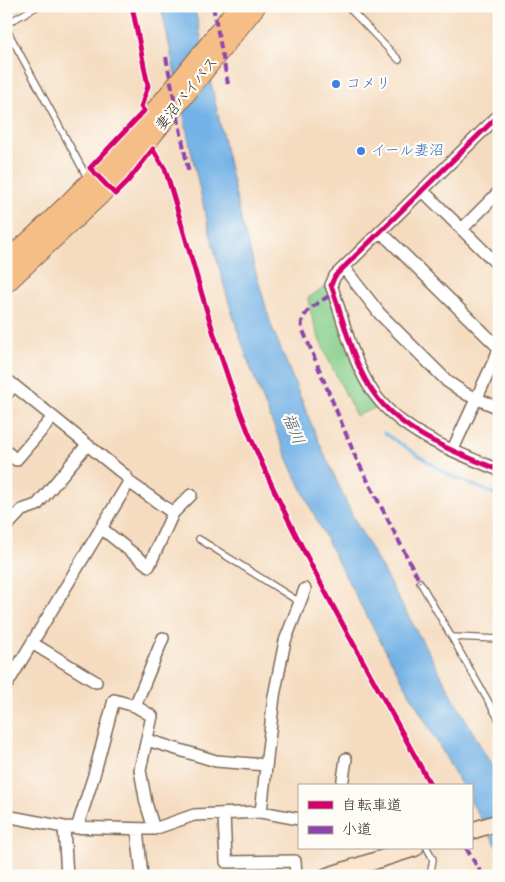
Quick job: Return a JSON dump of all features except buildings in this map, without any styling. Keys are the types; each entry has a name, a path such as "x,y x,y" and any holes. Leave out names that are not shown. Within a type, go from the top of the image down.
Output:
{"highway":[{"name":"妻沼バイパス","path":"158,118 238,6"},
{"name":"妻沼バイパス","path":"6,283 97,188 126,146 158,118 231,40 256,6"},
{"name":"妻沼バイパス","path":"6,262 97,188"}],"main road":[{"path":"472,830 499,822"},
{"path":"327,876 409,850"}],"street":[{"path":"499,115 336,276 331,285 368,384 396,418 406,426 499,470"},
{"path":"424,191 499,266"},
{"path":"462,229 499,192"},
{"path":"381,232 499,349 453,449"},
{"path":"344,268 380,314 448,382 475,398 499,408"},
{"path":"6,395 10,382 126,476 129,482 173,513"},
{"path":"6,451 16,460 53,417"},
{"path":"6,527 22,510 37,505 87,445"},
{"path":"6,686 129,482"},
{"path":"101,528 149,566 173,513 191,495"},
{"path":"261,812 274,696 285,641 301,603 305,588"},
{"path":"135,706 163,638"},
{"path":"32,643 96,682"},
{"path":"77,828 94,775 114,700 135,706 152,716 140,770 146,803 154,829"},
{"path":"147,740 216,761 266,765"},
{"path":"342,784 346,759"},
{"path":"6,816 64,827 137,829 154,829 194,815 261,812 298,819"},
{"path":"224,814 226,862 295,861 296,876"},
{"path":"64,827 67,876"},
{"path":"137,829 142,876"}],"lane":[{"path":"38,6 6,26 84,174 97,188"},
{"path":"347,6 399,60"},
{"path":"199,540 301,603"},
{"path":"420,582 499,720"},
{"path":"452,637 499,639"},
{"path":"428,850 433,859 430,876"}],"green space":[{"path":"326,286 356,373 378,407 356,416 328,358 311,314 308,298"}],"water":[{"name":"福川","path":"161,6 194,6 242,224 271,325 315,433 353,517 499,779 499,850 472,804 472,784 461,784 381,642 329,545 282,446 243,348 228,300 192,154"}],"waterway":[{"path":"384,433 447,474 499,496"}],"marked path":[{"path":"213,6 228,84"},
{"path":"166,57 189,174"},
{"path":"329,296 306,313 303,318 302,328 356,458 420,582"},
{"path":"467,850 483,876"}],"cycle path":[{"path":"132,6 148,86 141,107 144,111 90,168 115,194 128,181 153,149 165,169 219,351 244,422 259,457 320,582 430,784"},
{"path":"499,115 335,276 331,285 357,362 369,386 380,402 394,415 427,438 499,470"}],"place":[{"name":"コメリ","path":"336,84"},
{"name":"イール妻沼","path":"361,151"}]}
